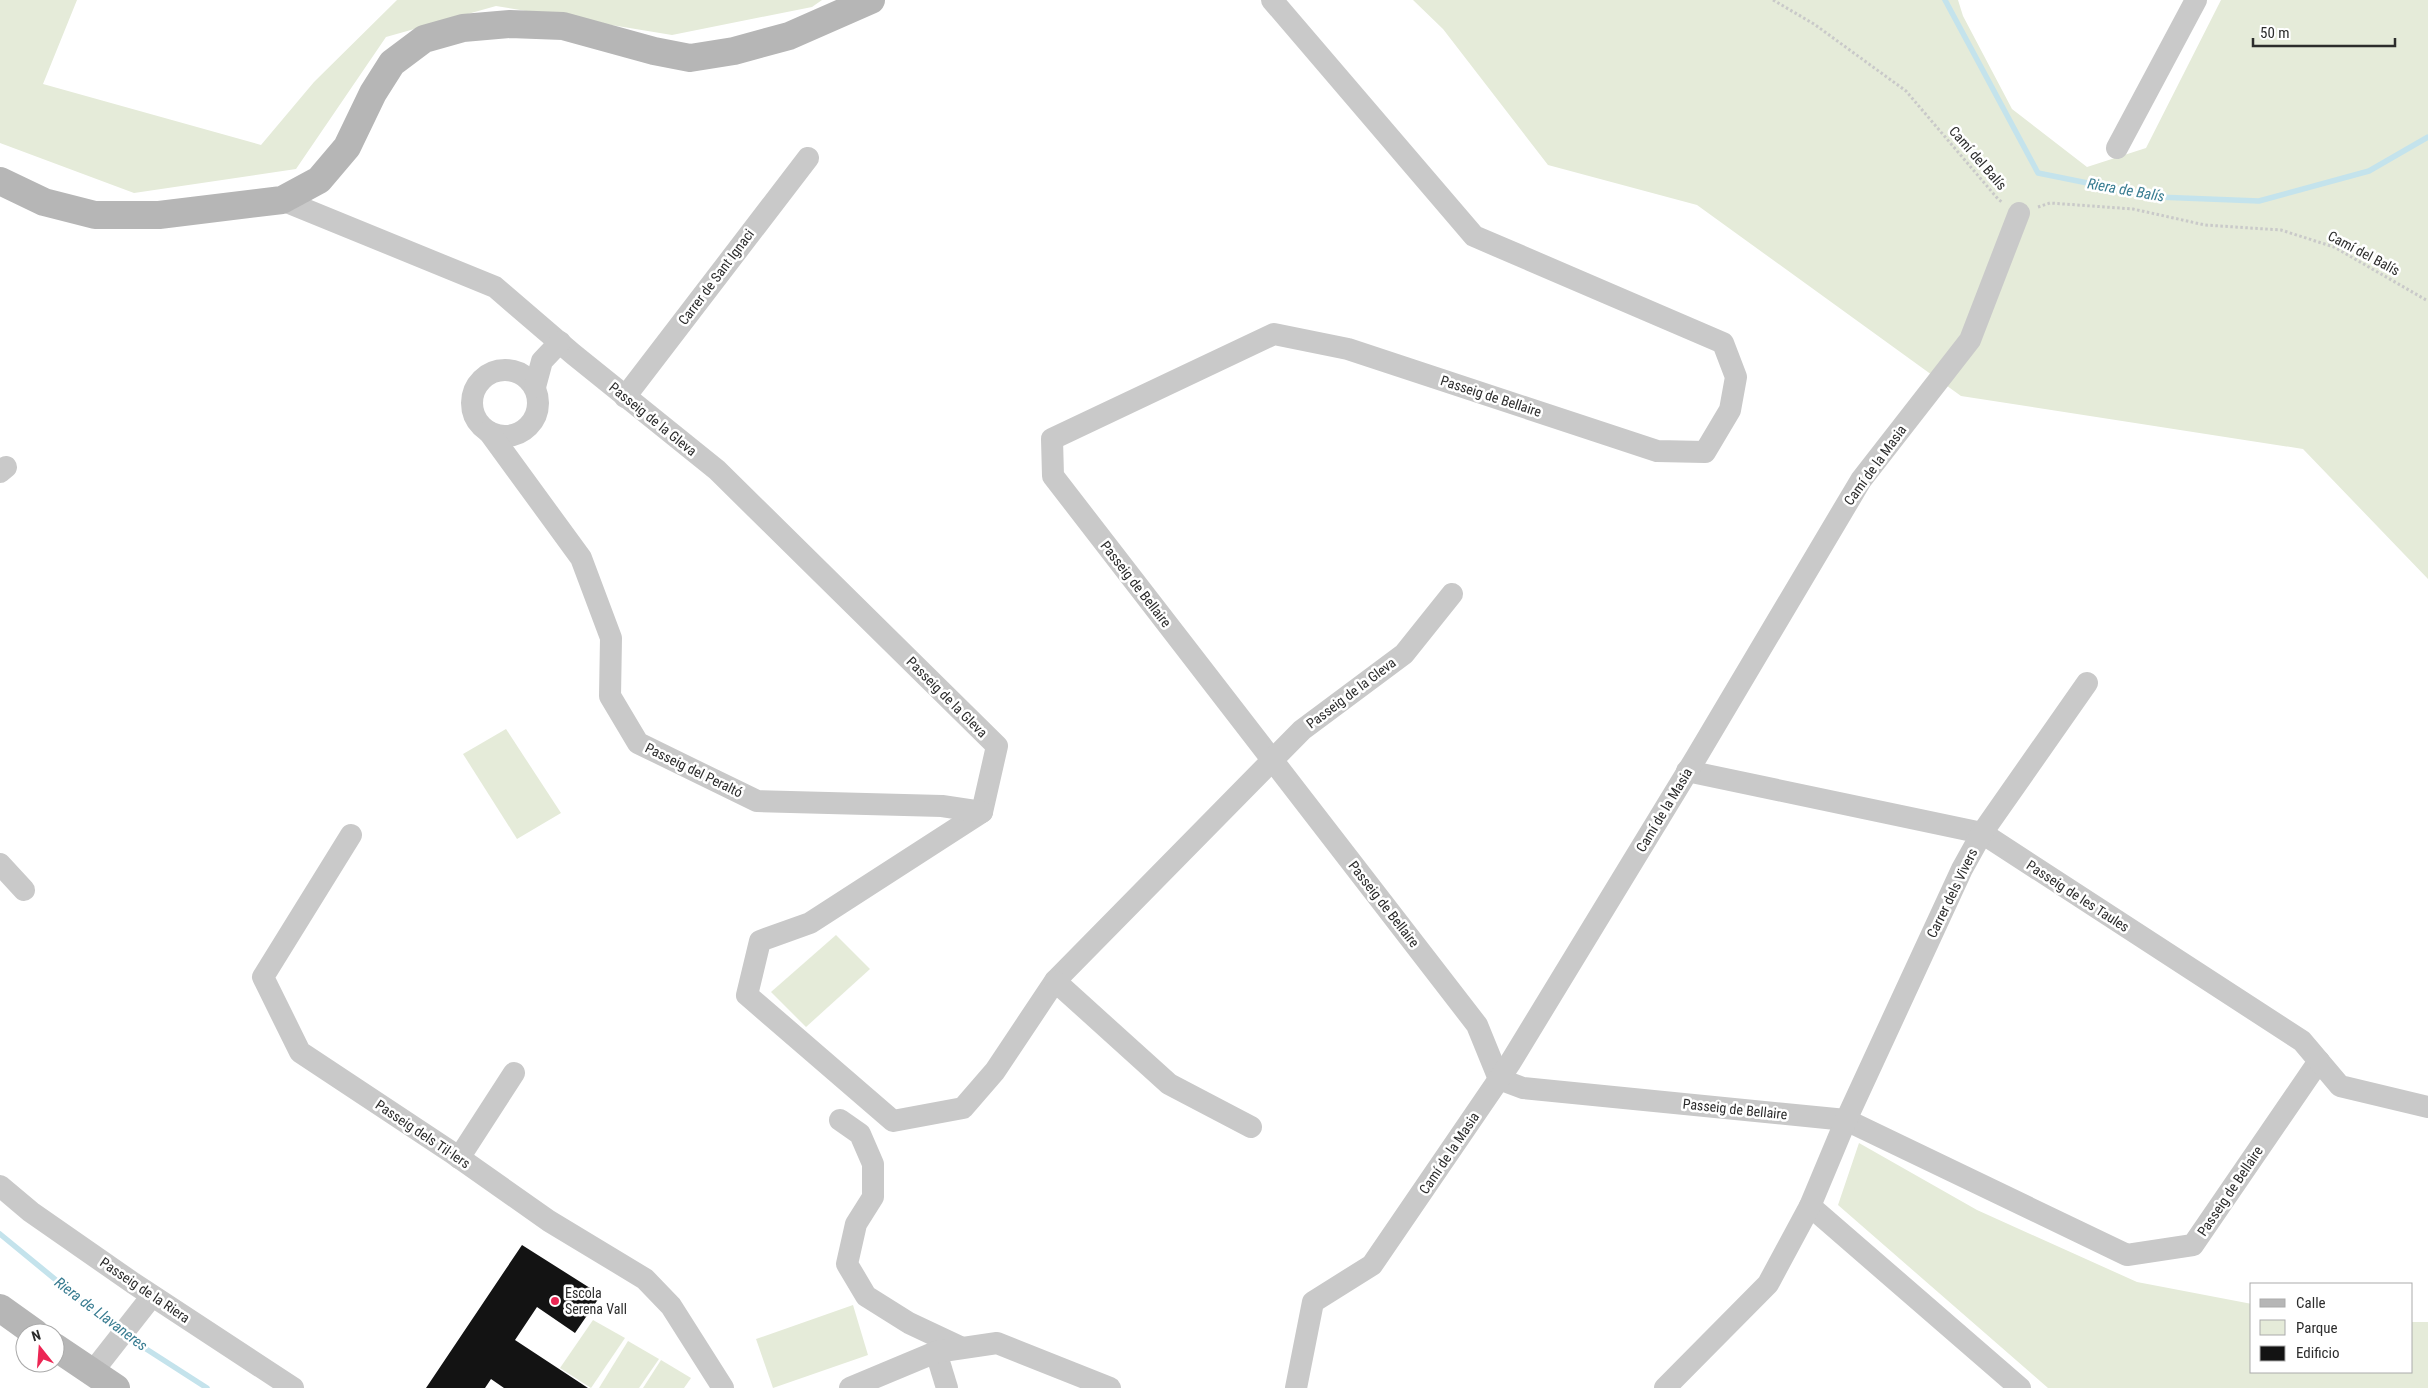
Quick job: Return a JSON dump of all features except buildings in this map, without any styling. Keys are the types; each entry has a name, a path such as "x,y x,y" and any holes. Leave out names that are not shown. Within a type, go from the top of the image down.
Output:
{"street":[{"path":"0,181 44,202 95,215 159,215 282,200 319,180 347,147 373,93 392,63 424,39 463,28 510,24 563,26 654,51 690,58 734,51 789,36 871,0"},
{"name":"Passeig de Bellaire","path":"1272,0 1474,236 1723,344 1736,377 1730,410 1705,452 1657,451 1348,349 1274,334 1052,439 1053,476 1477,1025 1499,1079 1523,1088 1846,1120 2127,1255 2193,1245 2319,1061"},
{"path":"2117,148 2196,0"},
{"name":"Carrer de Sant Ignaci","path":"625,397 808,158"},
{"name":"Passeig de la Gleva","path":"282,200 495,287 625,397 717,470 997,746 982,812 810,923 760,941 747,995 893,1121 963,1108 995,1071 1055,981 1302,730 1404,654 1452,594"},
{"name":"Camí de la Masia","path":"1296,1388 1313,1302 1372,1265 1499,1079 1687,771 1861,480 1970,340 2019,213"},
{"path":"535,387 542,361 560,342"},
{"path":"506,370 518,372 528,378 535,387 538,399 538,412 524,430 511,435 500,436 489,432 480,424 473,411 472,400 475,389 482,379 494,372 506,370"},
{"name":"Passeig del Peraltó","path":"489,432 582,558 611,638 610,696 638,743 757,801 942,806 982,812"},
{"name":"Carrer dels Vivers","path":"1665,1388 1768,1284 1810,1206 1846,1120 1962,869 1982,833 2087,683"},
{"name":"Passeig de les Taules","path":"1687,771 1982,833 2302,1041 2340,1086 2428,1108"},
{"name":"Passeig dels Til·lers","path":"351,835 262,977 300,1052 459,1158 549,1221 644,1279 671,1306 723,1388"},
{"path":"0,864 24,890"},
{"path":"1055,981 1169,1084 1251,1127"},
{"path":"459,1158 514,1073"},
{"path":"840,1120 860,1134 874,1164 873,1197 856,1224 847,1264 866,1296 909,1323 960,1348"},
{"name":"Passeig de la Riera","path":"0,1186 31,1212 152,1296 293,1388"},
{"path":"1810,1206 2020,1388"},
{"path":"105,1381 101,1361 152,1296"},
{"path":"0,1308 21,1323"},
{"path":"850,1388 936,1352 997,1343 1110,1388"},
{"path":"936,1352 947,1388"},
{"path":"65,1354 105,1381"}],"path":[{"name":"Camí del Balís","path":"1773,0 1814,24 1906,92 1998,199 2019,213 2050,203 2133,209 2205,225 2281,230 2334,247 2428,300"}],"green space":[{"path":"0,0 77,0 43,84 261,145 314,82 397,0 822,0 812,7 672,35 496,6 386,37 296,169 134,193 0,143"},
{"path":"1413,0 1958,0 1963,16 2012,109 2087,167 2146,148 2221,0 2428,0 2428,579 2303,449 1961,396 1697,205 1548,165 1443,29"},
{"path":"506,729 561,813 517,839 463,754"},
{"path":"836,935 870,969 806,1027 771,992"},
{"path":"1859,1143 1977,1210 2137,1282 2250,1304 2250,1373 2413,1373 2413,1322 2428,1322 2428,1388 2048,1388 1838,1205"},
{"path":"853,1305 868,1355 773,1388 756,1339"},
{"path":"593,1320 625,1338 591,1388 560,1368"},
{"path":"628,1341 659,1359 639,1388 599,1388"},
{"path":"661,1360 691,1378 684,1388 643,1388"}],"waterway":[{"name":"Riera de Balís","path":"1945,0 2038,173 2157,197 2259,201 2369,171 2428,137"},
{"name":"Riera de Llavaneres","path":"0,1234 118,1331"},
{"name":"Riera de Llavaneres","path":"126,1336 207,1388"}],"place":[{"name":"Escola Serena Vall","path":"555,1301"}]}
